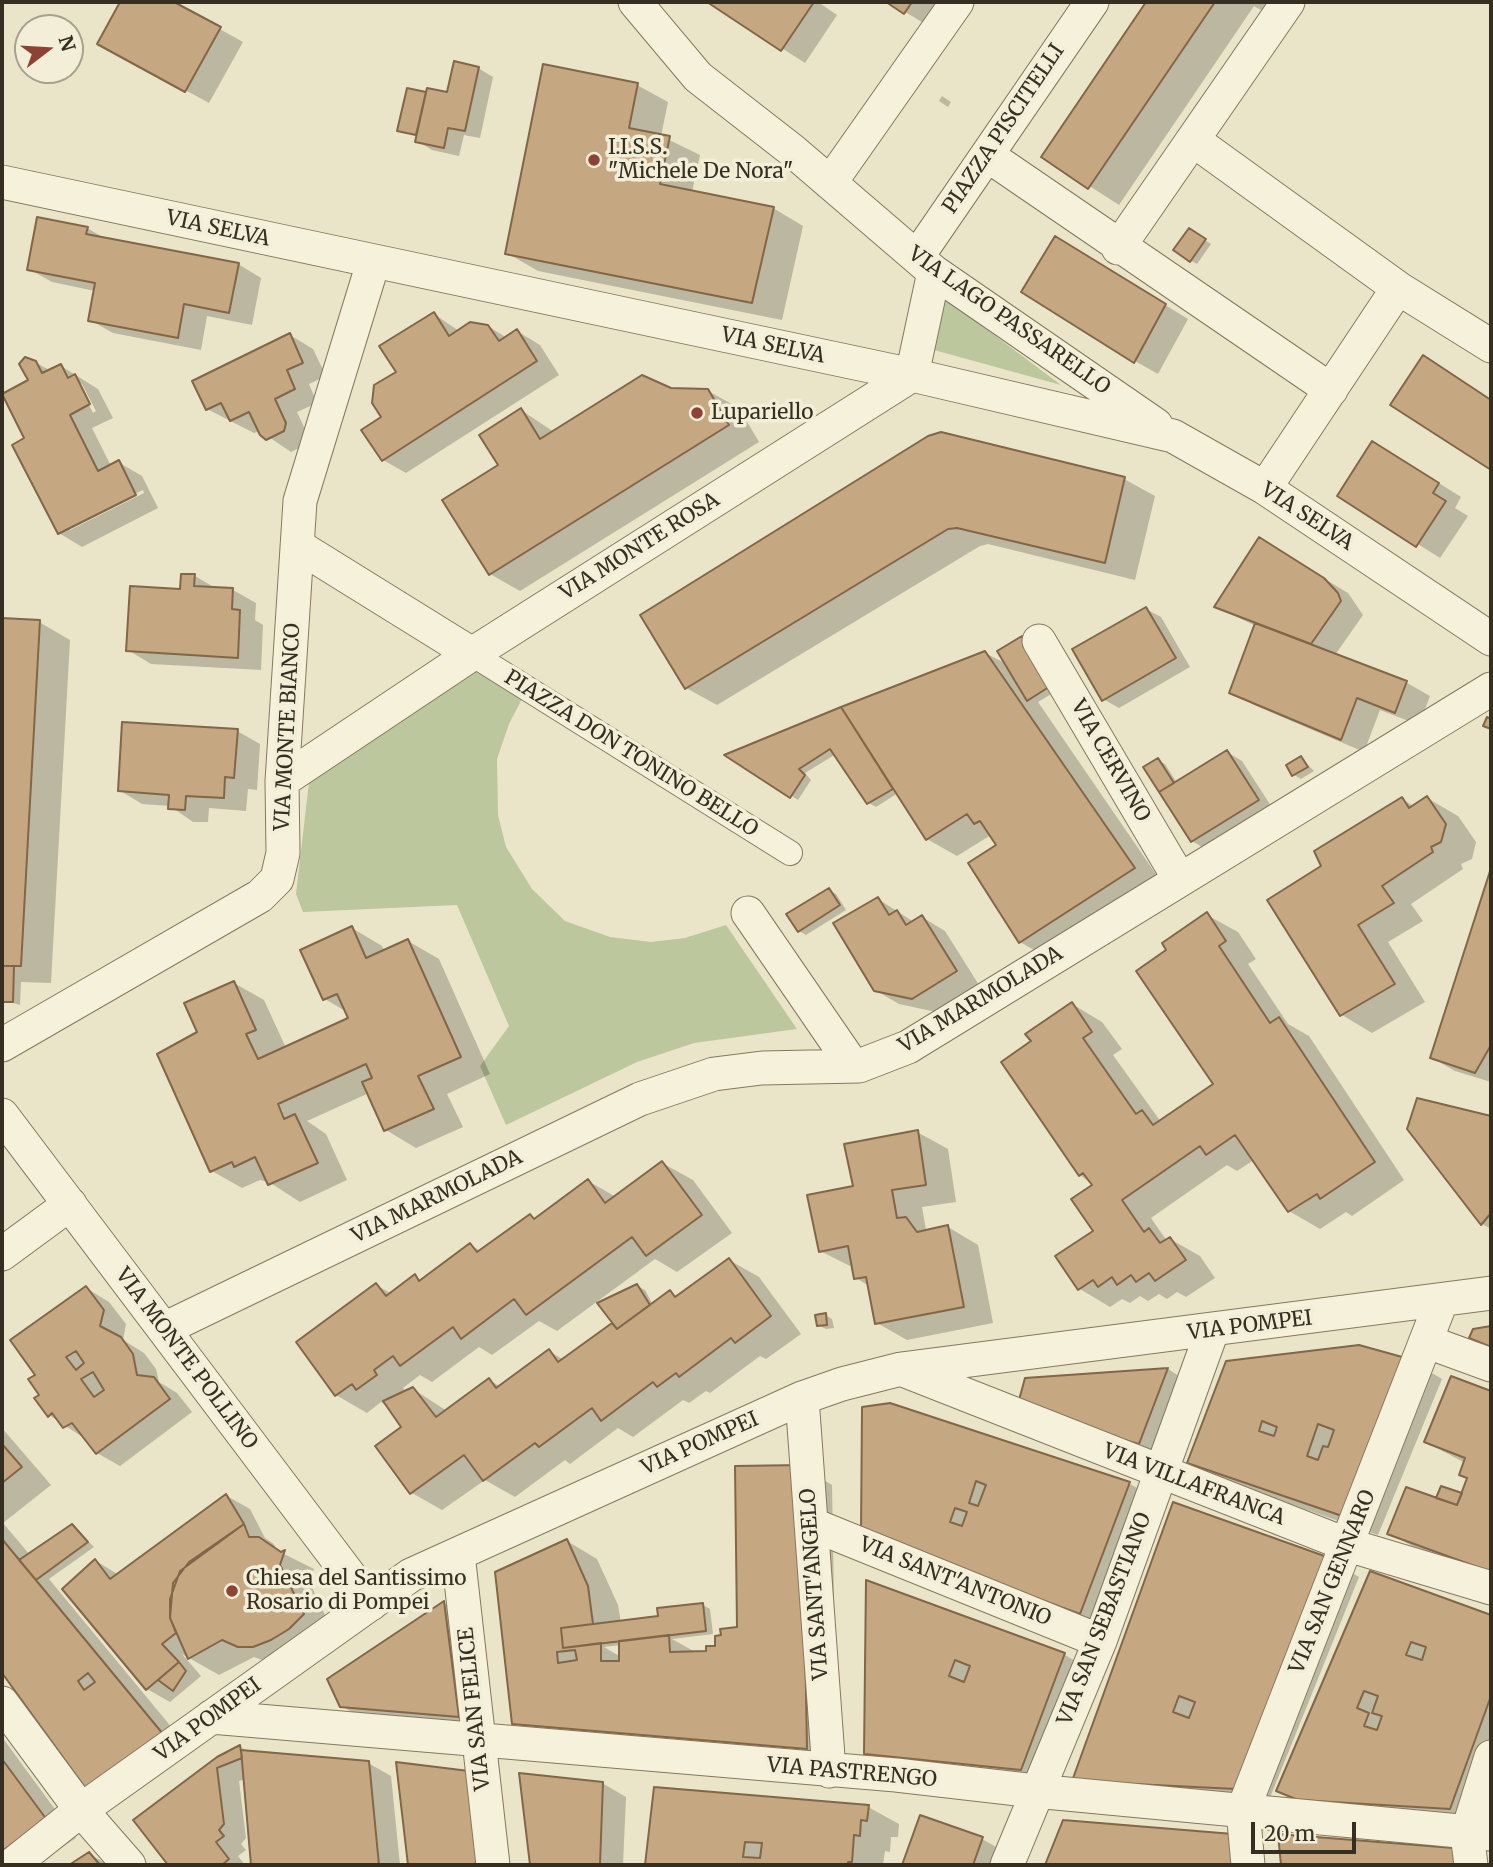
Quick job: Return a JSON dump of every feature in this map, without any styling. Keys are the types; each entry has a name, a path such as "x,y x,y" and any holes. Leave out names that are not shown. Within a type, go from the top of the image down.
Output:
{"street":[{"name":"VIA LAGO PASSARELLO","path":"635,2 698,77 830,183 925,265 1173,436"},
{"path":"830,183 957,2"},
{"name":"PIAZZA PISCITELLI","path":"925,265 987,155 1092,2"},
{"path":"1118,248 1288,2"},
{"path":"1193,140 1398,288 1491,346"},
{"path":"987,155 1118,248 1331,390"},
{"name":"VIA SELVA","path":"2,182 373,263 912,375 1173,436 1265,488 1491,639"},
{"name":"VIA MONTE BIANCO","path":"2,1045 260,896 277,879 283,853 282,781 300,501 373,263"},
{"path":"912,375 925,265"},
{"path":"1265,488 1297,435 1331,390 1398,288"},
{"name":"VIA MONTE ROSA","path":"282,781 472,654 912,375"},
{"path":"298,546 472,654"},
{"name":"VIA CERVINO","path":"1040,641 1180,880"},
{"name":"PIAZZA DON TONINO BELLO","path":"472,654 790,853"},
{"name":"VIA MARMOLADA","path":"164,1329 640,1099 714,1074 762,1068 853,1066 908,1047 1491,689"},
{"path":"748,913 853,1066"},
{"name":"VIA MONTE POLLINO","path":"2,1115 371,1604"},
{"path":"2,1254 70,1204"},
{"name":"VIA POMPEI","path":"12,1865 81,1810 411,1575 802,1398 901,1369 1441,1302 1491,1293"},
{"name":"VIA SAN GENNARO","path":"1248,1865 1243,1810 1428,1342 1441,1302"},
{"name":"VIA SAN SEBASTIANO","path":"1007,1865 1035,1791 1100,1641 1212,1331"},
{"path":"1428,1342 1491,1366"},
{"name":"VIA VILLAFRANCA","path":"901,1369 1348,1545 1491,1588"},
{"name":"VIA SANT'ANGELO","path":"802,1398 829,1771"},
{"name":"VIA SANT'ANTONIO","path":"811,1524 1100,1641"},
{"name":"VIA SAN FELICE","path":"458,1554 493,1865"},
{"path":"2,1703 81,1810 129,1865"},
{"name":"VIA PASTRENGO","path":"211,1717 897,1775 1035,1791 1479,1833"},
{"path":"1471,1865 1491,1758"}],"green space":[{"path":"946,299 1061,385 934,350"},
{"path":"487,664 527,689 509,724 497,759 498,815 506,847 532,889 565,921 610,937 651,942 685,938 726,925 797,1029 694,1043 637,1062 506,1125 480,1066 509,1026 457,905 303,912 296,894 309,782"}],"building":[{"path":"120,2 174,2 221,27 185,92 97,44"},
{"path":"707,2 814,2 781,51"},
{"path":"886,2 912,2 904,14"},
{"path":"1146,2 1215,2 1088,189 1041,157"},
{"path":"454,61 479,67 465,131 448,128 444,148 415,142 427,88 447,92"},
{"name":"I.I.S.S. \"Michele De Nora\"","path":"543,64 638,83 629,128 670,136 660,184 774,207 752,303 505,254"},
{"path":"407,88 426,92 416,135 397,131"},
{"path":"37,217 88,227 86,234 239,263 229,313 184,304 178,338 88,321 95,283 27,270"},
{"path":"1189,228 1206,239 1190,262 1173,250"},
{"path":"1055,236 1166,304 1134,363 1021,292"},
{"path":"434,312 449,336 470,322 488,325 499,341 517,329 537,361 382,461 361,430 381,417 372,403 374,385 396,372 379,346"},
{"path":"290,333 303,363 287,370 295,389 275,399 286,423 284,431 266,440 260,435 249,412 230,421 221,403 206,410 192,381"},
{"path":"1423,355 1491,400 1491,470 1390,405"},
{"path":"25,357 36,361 42,373 61,364 68,378 75,374 90,404 70,415 98,471 119,460 136,495 58,534 12,445 24,438 2,394 28,380 19,364"},
{"path":"642,375 671,388 708,389 729,425 489,575 442,500 498,465 479,435 521,408 540,439"},
{"path":"941,432 1125,477 1105,563 957,528 948,529 685,689 640,615 928,436"},
{"path":"1372,441 1439,483 1433,493 1446,501 1416,547 1337,496"},
{"path":"1259,537 1324,578 1338,593 1341,601 1311,644 1214,607"},
{"path":"181,574 195,574 194,586 233,588 232,609 240,610 238,658 126,651 130,586 180,589"},
{"path":"1146,607 1176,658 1102,701 1072,649"},
{"path":"2,618 40,620 21,966 2,966"},
{"path":"1255,623 1407,681 1395,713 1357,698 1341,740 1229,693"},
{"path":"1022,636 1052,685 1027,701 997,651"},
{"path":"985,651 1135,868 1019,943 968,863 996,845 980,821 974,824 967,814 926,840 841,707"},
{"path":"841,707 893,789 867,804 830,749 799,769 805,775 790,798 724,755"},
{"path":"1487,717 1491,719 1491,729 1483,726"},
{"path":"122,722 238,729 234,778 225,777 224,798 186,796 185,810 168,809 169,795 118,791"},
{"path":"1227,750 1259,800 1191,842 1159,792"},
{"path":"1301,756 1308,767 1292,776 1286,765"},
{"path":"1158,758 1174,783 1159,792 1143,767"},
{"path":"1427,796 1446,824 1441,842 1431,847 1433,852 1382,886 1394,903 1358,925 1395,984 1340,1016 1267,900 1321,866 1314,851 1402,797 1409,808"},
{"path":"1491,868 1491,1045 1475,1073 1430,1058"},
{"path":"829,888 840,905 798,932 786,914"},
{"path":"878,897 889,915 897,910 906,925 922,915 957,971 912,999 874,991 833,923"},
{"path":"1207,912 1226,941 1219,946 1270,1023 1279,1017 1375,1162 1320,1199 1317,1194 1288,1212 1235,1135 1206,1155 1200,1146 1122,1200 1144,1232 1149,1228 1160,1243 1170,1237 1186,1260 1155,1281 1149,1273 1136,1282 1131,1275 1117,1285 1112,1277 1098,1287 1093,1280 1078,1290 1055,1256 1093,1231 1071,1199 1092,1185 1083,1173 1079,1176 1001,1062 1031,1041 1025,1034 1072,1002 1092,1032 1083,1038 1136,1114 1142,1110 1153,1125 1213,1084 1136,971 1166,950 1162,943"},
{"path":"352,926 366,958 408,939 461,1057 418,1076 434,1109 384,1131 362,1082 372,1078 366,1064 278,1104 284,1119 295,1114 318,1163 268,1185 255,1157 234,1167 232,1162 210,1172 157,1054 197,1032 184,1003 234,981 256,1030 246,1034 258,1059 348,1018 337,994 323,1000 300,950"},
{"path":"3,966 14,966 13,1002 2,1002"},
{"path":"1417,1098 1491,1116 1491,1213 1481,1225 1407,1129"},
{"path":"918,1130 926,1185 892,1190 897,1218 906,1217 917,1232 948,1225 964,1307 875,1324 866,1277 854,1279 848,1246 819,1252 807,1195 853,1186 844,1144"},
{"path":"662,1161 702,1215 646,1256 632,1237 526,1315 514,1299 461,1339 453,1327 400,1366 393,1356 374,1370 377,1375 356,1390 352,1384 335,1396 296,1342 376,1283 386,1296 415,1274 419,1281 470,1243 477,1252 530,1214 534,1219 588,1179 605,1203"},
{"path":"729,1258 771,1316 735,1343 731,1338 679,1377 676,1373 657,1387 653,1382 601,1421 592,1408 539,1447 535,1443 483,1481 464,1455 410,1494 375,1446 401,1427 383,1401 413,1387 436,1417 489,1378 496,1388 549,1349 558,1362 612,1323 617,1329 670,1290 675,1297"},
{"path":"637,1284 650,1305 617,1329 597,1303"},
{"path":"86,1286 104,1310 100,1326 121,1337 133,1354 137,1375 154,1377 170,1399 96,1454 72,1423 63,1428 52,1413 48,1417 34,1398 39,1395 28,1379 35,1375 10,1340","holes":["76,1351 84,1363 76,1370 66,1357","93,1372 104,1390 94,1397 81,1379"]},
{"path":"826,1313 827,1325 817,1326 815,1315"},
{"path":"1491,1326 1491,1347 1469,1338 1473,1329"},
{"path":"1359,1345 1413,1360 1348,1518 1187,1463 1226,1361","holes":["1262,1421 1277,1427 1274,1436 1259,1431","1318,1424 1334,1430 1328,1447 1323,1446 1318,1460 1307,1456"]},
{"path":"1168,1368 1139,1444 1016,1411 1025,1378"},
{"path":"1451,1376 1491,1391 1491,1572 1387,1534 1406,1487 1457,1505 1467,1478 1459,1475 1465,1458 1424,1442"},
{"path":"890,1403 1130,1482 1080,1614 861,1534 862,1407","holes":["976,1481 986,1485 978,1506 969,1503","955,1508 967,1512 962,1526 950,1522"]},
{"path":"2,1444 22,1467 2,1483"},
{"path":"802,1465 807,1749 512,1724 495,1572 567,1539 588,1586 593,1624 561,1628 563,1648 601,1643 601,1661 619,1661 619,1641 669,1635 670,1652 706,1651 706,1646 715,1646 715,1636 721,1635 720,1629 737,1627 735,1466","holes":["575,1650 577,1660 558,1663 557,1652"]},
{"path":"1441,1486 1462,1493 1457,1505 1436,1498"},
{"path":"226,1494 244,1524 180,1571 170,1599 170,1618 176,1633 162,1644 179,1662 146,1690 62,1589 95,1559 110,1579"},
{"path":"1173,1502 1330,1558 1236,1789 1072,1781","holes":["1179,1696 1195,1702 1189,1718 1173,1712"]},
{"path":"72,1524 88,1542 36,1580 19,1560"},
{"name":"Chiesa del Santissimo Rosario di Pompei","path":"244,1524 249,1537 259,1537 281,1552 285,1550 280,1565 304,1614 289,1629 253,1647 238,1647 222,1640 188,1659 170,1618 173,1583 189,1562"},
{"path":"2,1539 163,1734 86,1789 2,1673","holes":["88,1673 95,1682 84,1690 78,1681"]},
{"path":"1370,1571 1491,1615 1491,1696 1450,1809 1298,1800 1276,1791","holes":["1411,1642 1426,1647 1422,1660 1406,1655","1364,1691 1378,1696 1372,1713 1382,1716 1377,1730 1364,1726 1369,1713 1357,1708"]},
{"path":"866,1580 1065,1653 1021,1770 864,1754","holes":["955,1660 970,1666 964,1682 949,1676"]},
{"path":"444,1601 459,1717 340,1707 327,1679"},
{"path":"703,1603 706,1631 563,1648 561,1628 658,1616 657,1608"},
{"path":"179,1662 186,1671 173,1691 158,1680"},
{"path":"240,1745 242,1758 217,1768 224,1824 219,1830 224,1836 216,1842 229,1859 222,1865 168,1865 133,1820 217,1757"},
{"path":"241,1750 369,1761 379,1865 251,1865"},
{"path":"2,1759 47,1820 2,1851"},
{"path":"396,1762 469,1771 480,1865 408,1865"},
{"path":"519,1773 603,1782 600,1865 530,1865"},
{"path":"654,1787 869,1805 867,1821 861,1820 860,1836 854,1835 852,1862 847,1865 645,1865","holes":["745,1842 762,1843 760,1858 743,1857"]},
{"path":"920,1815 983,1837 973,1865 902,1865"},
{"path":"1063,1820 1233,1834 1234,1865 1045,1865"},
{"path":"1278,1834 1454,1848 1455,1865 1281,1865"},
{"path":"89,1852 100,1865 69,1865"}],"place":[{"name":"I.I.S.S. \"Michele De Nora\"","path":"594,160"},
{"name":"Lupariello","path":"697,413"},
{"name":"Chiesa del Santissimo Rosario di Pompei","path":"232,1591"}]}
